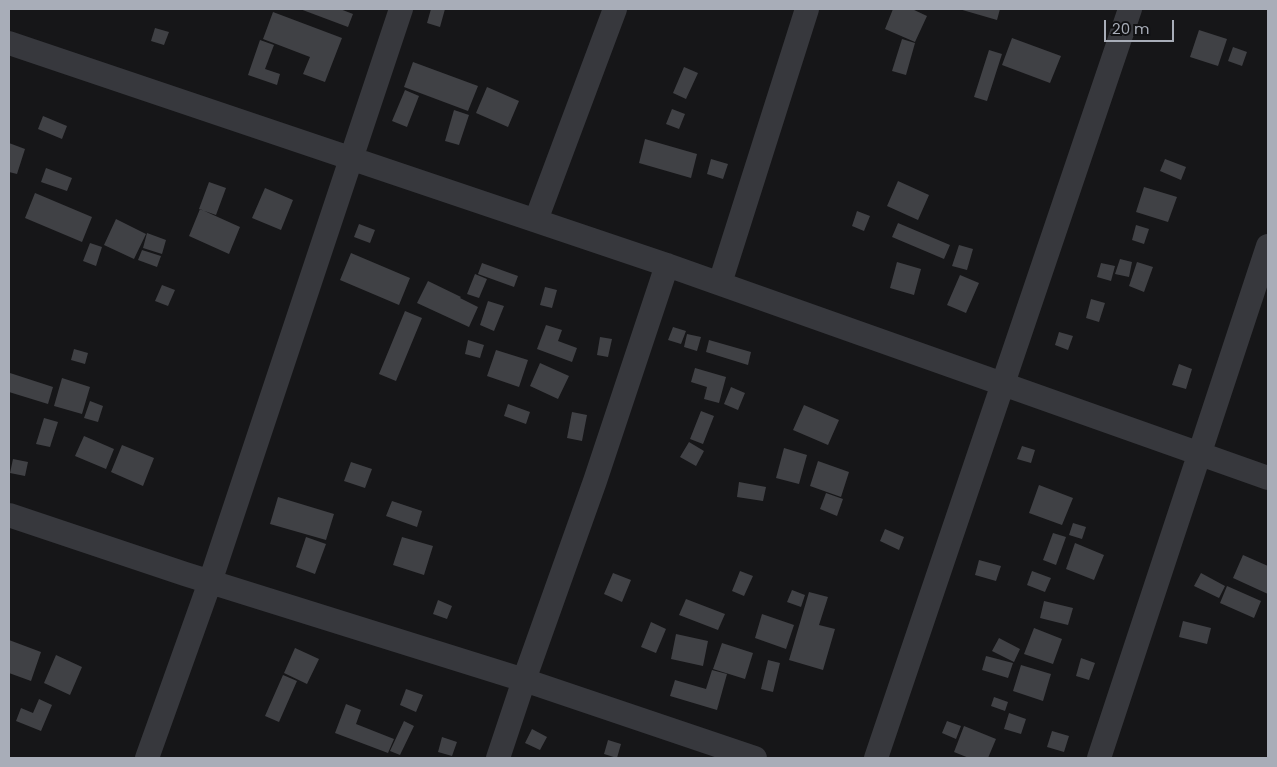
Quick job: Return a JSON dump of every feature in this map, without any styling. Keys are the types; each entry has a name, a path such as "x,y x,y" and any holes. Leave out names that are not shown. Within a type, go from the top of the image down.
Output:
{"street":[{"path":"147,758 210,582 401,9"},
{"path":"536,220 615,9"},
{"path":"720,283 807,9"},
{"path":"876,758 1130,9"},
{"path":"9,43 720,283 1268,478"},
{"path":"1099,758 1268,246"},
{"path":"498,758 595,481 667,265"},
{"path":"9,515 210,582 524,680 755,758"}],"building":[{"path":"300,9 340,9 353,14 348,27"},
{"path":"431,9 445,9 440,27 427,23"},
{"path":"893,9 912,9 927,16 915,42 885,29"},
{"path":"959,9 1000,9 997,20"},
{"path":"273,12 342,38 325,82 303,74 310,57 263,39"},
{"path":"155,28 169,32 164,45 151,41"},
{"path":"1199,30 1227,39 1218,66 1190,57"},
{"path":"1012,38 1061,56 1050,83 1002,65"},
{"path":"902,39 915,43 906,75 892,71"},
{"path":"260,40 274,45 265,69 280,74 277,85 248,75"},
{"path":"1233,47 1247,52 1242,66 1228,61"},
{"path":"989,50 1002,54 987,101 974,97"},
{"path":"413,62 478,86 468,111 404,87"},
{"path":"684,67 698,73 686,99 673,93"},
{"path":"487,87 519,101 508,127 476,113"},
{"path":"405,90 419,96 407,127 392,121"},
{"path":"672,109 685,114 679,129 666,124"},
{"path":"454,110 469,115 459,145 445,141"},
{"path":"43,116 67,126 62,139 38,129"},
{"path":"645,139 697,154 691,178 639,163"},
{"path":"9,143 25,149 17,174 9,172"},
{"path":"711,159 728,164 723,179 707,174"},
{"path":"1165,159 1186,167 1181,180 1160,171"},
{"path":"46,168 72,178 67,191 41,182"},
{"path":"898,181 929,195 918,220 887,206"},
{"path":"209,182 226,188 216,215 199,209"},
{"path":"1144,187 1177,197 1168,222 1136,212"},
{"path":"265,188 293,200 281,230 252,218"},
{"path":"35,193 92,217 82,242 25,218"},
{"path":"200,209 240,227 229,254 189,236"},
{"path":"857,211 870,216 864,231 852,226"},
{"path":"116,219 146,234 134,259 104,245"},
{"path":"898,223 950,245 944,259 892,237"},
{"path":"359,224 375,230 370,243 354,237"},
{"path":"1136,225 1149,229 1144,244 1132,240"},
{"path":"147,233 166,240 162,254 143,248"},
{"path":"90,243 102,247 96,266 83,261"},
{"path":"959,245 973,249 967,270 952,266"},
{"path":"142,250 161,256 157,267 138,260"},
{"path":"351,253 410,278 399,305 340,280"},
{"path":"1120,259 1132,262 1129,277 1115,274"},
{"path":"897,262 921,269 914,295 890,288"},
{"path":"1137,262 1153,267 1144,292 1129,286"},
{"path":"482,263 518,276 514,287 478,274"},
{"path":"1101,263 1115,266 1111,281 1097,277"},
{"path":"475,274 487,279 479,298 467,294"},
{"path":"960,275 979,283 966,313 947,305"},
{"path":"428,281 478,307 469,327 417,303"},
{"path":"162,285 175,290 168,306 155,301"},
{"path":"545,287 557,290 552,308 540,305"},
{"path":"1091,299 1105,303 1099,322 1086,318"},
{"path":"488,301 504,306 494,331 480,325"},
{"path":"405,311 422,318 396,381 379,374"},
{"path":"546,325 562,330 558,341 577,348 572,362 537,349"},
{"path":"673,327 686,331 681,344 668,340"},
{"path":"1059,332 1073,336 1068,350 1055,345"},
{"path":"687,334 701,337 697,351 684,347"},
{"path":"600,337 612,339 608,357 597,355"},
{"path":"468,340 484,345 480,358 465,354"},
{"path":"709,340 751,352 748,365 706,352"},
{"path":"74,349 88,353 85,364 71,360"},
{"path":"496,350 528,360 519,387 487,376"},
{"path":"540,363 569,376 558,399 530,386"},
{"path":"1179,364 1192,369 1186,389 1172,385"},
{"path":"695,368 726,377 719,403 704,399 707,387 691,382"},
{"path":"10,373 53,387 48,404 9,392"},
{"path":"62,378 90,387 82,414 54,406"},
{"path":"731,387 745,393 738,410 724,404"},
{"path":"90,401 103,406 98,422 84,418"},
{"path":"508,404 530,412 526,424 504,416"},
{"path":"804,405 839,420 828,445 793,430"},
{"path":"701,411 714,416 703,444 690,439"},
{"path":"572,412 587,415 582,441 567,438"},
{"path":"44,418 58,422 50,447 36,444"},
{"path":"84,436 114,449 106,469 75,456"},
{"path":"689,442 704,451 696,466 680,457"},
{"path":"122,445 154,458 143,486 111,472"},
{"path":"1022,446 1035,450 1031,463 1017,459"},
{"path":"784,448 807,455 799,484 776,478"},
{"path":"13,459 28,462 25,476 10,473"},
{"path":"818,461 849,472 841,497 810,486"},
{"path":"351,462 372,469 365,488 344,481"},
{"path":"739,482 766,487 763,501 737,497"},
{"path":"1039,485 1073,498 1062,525 1029,513"},
{"path":"826,493 843,499 837,516 820,509"},
{"path":"278,497 334,514 326,540 270,524"},
{"path":"392,501 422,511 417,527 386,516"},
{"path":"1073,523 1086,527 1082,539 1069,535"},
{"path":"885,529 904,537 899,550 880,541"},
{"path":"1053,533 1066,537 1056,565 1043,560"},
{"path":"306,537 326,544 315,574 296,567"},
{"path":"402,537 433,546 424,575 393,565"},
{"path":"1075,543 1104,555 1094,580 1066,569"},
{"path":"1243,555 1268,566 1268,594 1233,578"},
{"path":"979,560 1001,566 996,581 975,575"},
{"path":"740,571 753,576 744,596 732,591"},
{"path":"1032,571 1051,578 1045,592 1027,585"},
{"path":"613,573 631,580 622,602 604,594"},
{"path":"1201,573 1225,586 1219,598 1194,586"},
{"path":"1227,586 1261,601 1254,618 1220,603"},
{"path":"792,590 805,595 801,607 787,602"},
{"path":"809,592 828,597 819,625 835,629 823,670 789,660"},
{"path":"686,599 725,614 718,630 679,615"},
{"path":"438,600 452,606 447,619 433,614"},
{"path":"1044,601 1073,608 1068,625 1040,618"},
{"path":"762,614 794,625 786,649 755,638"},
{"path":"1183,621 1211,628 1207,644 1179,637"},
{"path":"651,622 666,629 656,653 641,647"},
{"path":"1034,628 1062,639 1053,664 1024,654"},
{"path":"676,634 708,641 703,666 671,659"},
{"path":"999,638 1020,649 1014,662 992,651"},
{"path":"9,640 41,652 31,681 9,673"},
{"path":"722,643 753,653 745,679 713,669"},
{"path":"295,648 319,659 307,684 284,673"},
{"path":"56,655 82,667 70,695 44,683"},
{"path":"986,656 1013,663 1008,678 982,670"},
{"path":"1081,658 1095,663 1089,680 1076,676"},
{"path":"768,660 780,663 773,692 761,689"},
{"path":"1021,665 1051,674 1043,701 1013,691"},
{"path":"712,670 727,674 717,710 670,696 675,680 706,689"},
{"path":"283,675 297,681 279,722 265,716"},
{"path":"406,689 423,695 416,712 400,705"},
{"path":"994,697 1008,702 1005,711 991,706"},
{"path":"39,699 52,705 41,731 16,721 21,708 33,713"},
{"path":"346,704 361,710 356,724 394,739 388,753 335,733"},
{"path":"1009,713 1026,719 1021,734 1004,729"},
{"path":"404,721 414,726 400,755 390,751"},
{"path":"947,721 961,726 956,739 942,733"},
{"path":"964,726 996,739 988,758 969,758 954,752"},
{"path":"532,729 547,737 540,750 525,743"},
{"path":"1052,731 1069,736 1064,752 1047,747"},
{"path":"442,737 457,742 452,756 438,752"},
{"path":"608,740 621,744 617,758 604,754"}]}
